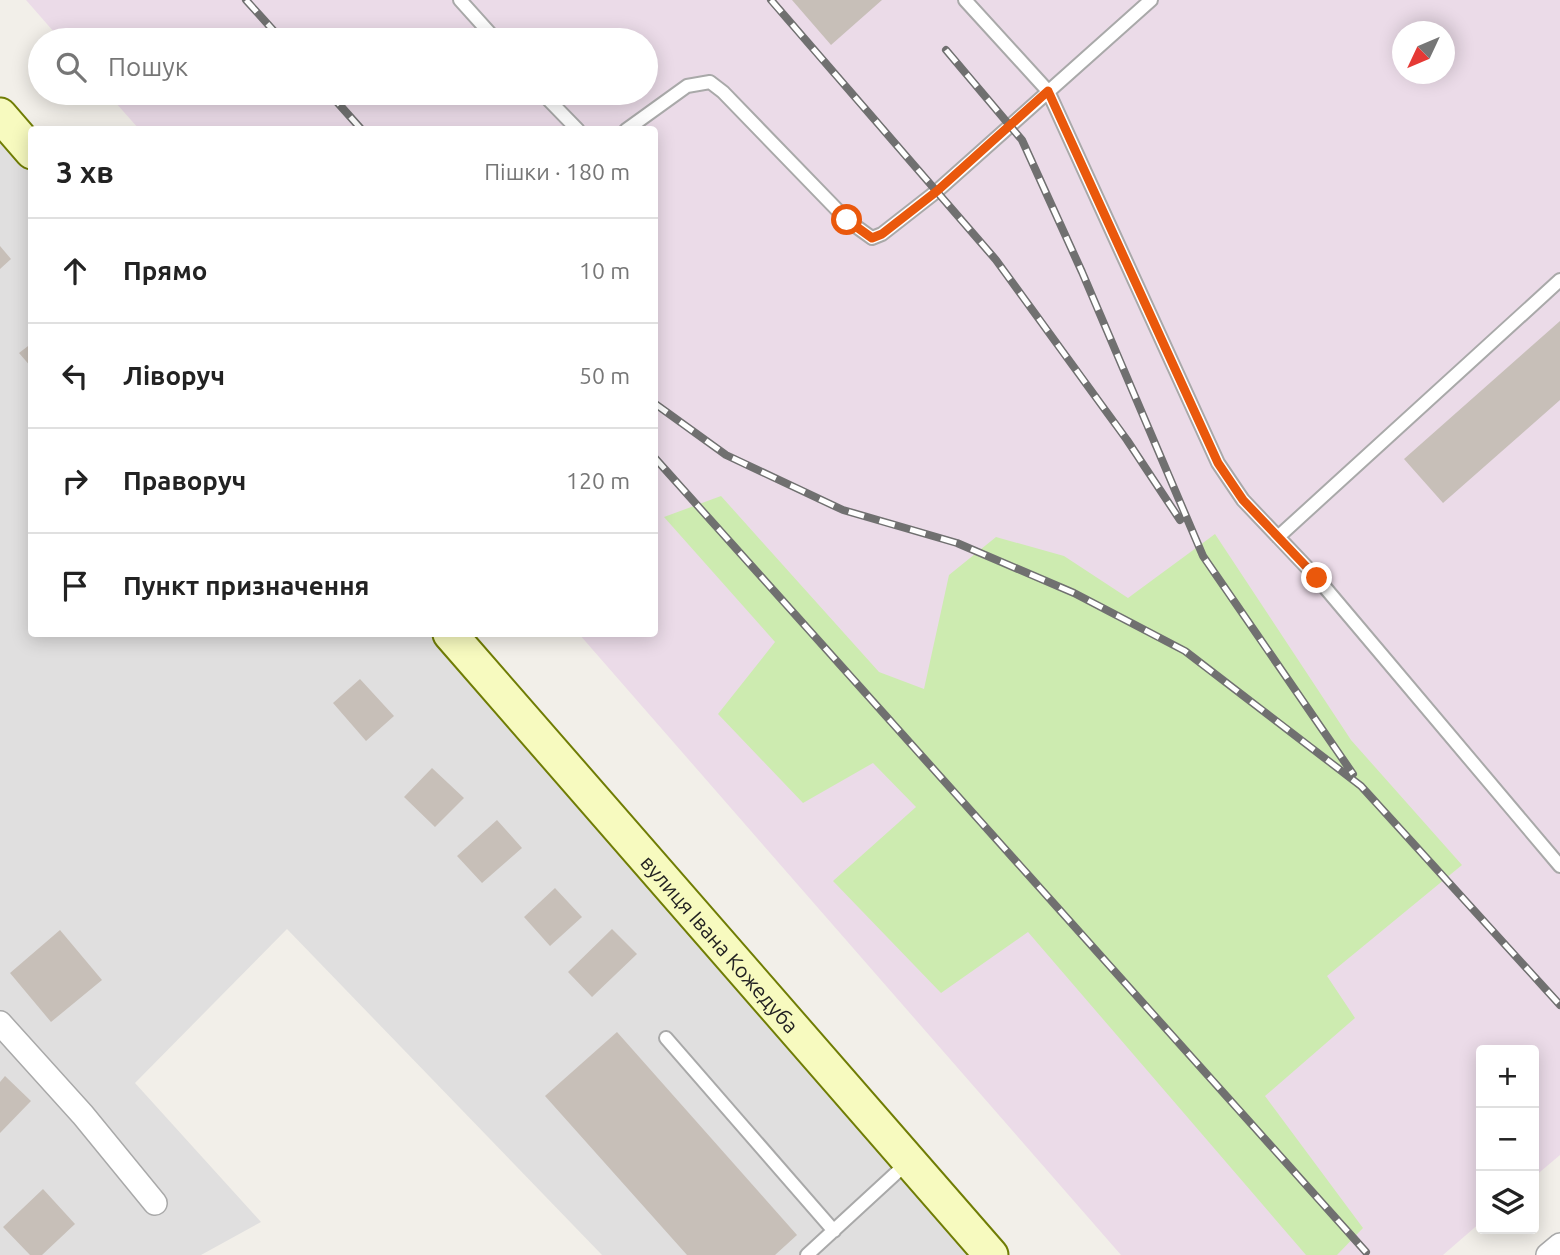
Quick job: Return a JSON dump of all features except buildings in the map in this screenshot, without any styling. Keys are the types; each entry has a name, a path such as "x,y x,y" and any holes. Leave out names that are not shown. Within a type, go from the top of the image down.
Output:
{"street":[{"path":"0,115 28,147"},
{"name":"вулиця Івана Кожедуба","path":"453,637 991,1255"},
{"path":"0,1023 83,1115 155,1203"},
{"path":"1548,1255 1560,1245"}],"lane":[{"path":"460,0 485,28"},
{"path":"965,0 1048,91 1218,463 1243,500 1317,578 1560,866"},
{"path":"632,126 687,86 709,82 723,92 847,220 872,238 882,234 937,191 1151,0"},
{"path":"554,105 574,126"},
{"path":"1278,537 1560,280"},
{"path":"666,1038 834,1231"},
{"path":"807,1255 910,1160"}],"shaded area":[{"path":"26,0 1560,0 1560,1155 1539,1173 1539,1045 1476,1045 1476,1226 1443,1255 1121,1255 582,637 658,637 658,126 136,126 118,105 658,105 658,28 50,28"},
{"path":"0,112 28,145 28,637 456,637 993,1255 602,1255 287,929 135,1083 261,1222 201,1255 0,1255"}],"green space":[{"path":"721,496 879,672 924,689 949,575 996,537 1064,556 1128,598 1215,534 1351,740 1462,865 1327,976 1355,1018 1265,1096 1363,1228 1337,1255 1306,1255 1028,932 941,993 833,881 916,807 873,763 803,803 718,714 775,642 664,517"}],"railway":[{"path":"246,0 271,28"},
{"path":"771,0 996,260 1127,440 1180,520"},
{"path":"946,50 1022,140 1082,272 1203,556 1353,774"},
{"path":"340,105 358,126"},
{"path":"658,406 726,455 843,510 957,543 1074,593 1185,651 1361,786 1560,1005"},
{"path":"658,461 1366,1252"}],"route":[{"path":"847,220 872,238 882,234 937,191 1048,91 1218,463 1243,500 1317,578"}]}
